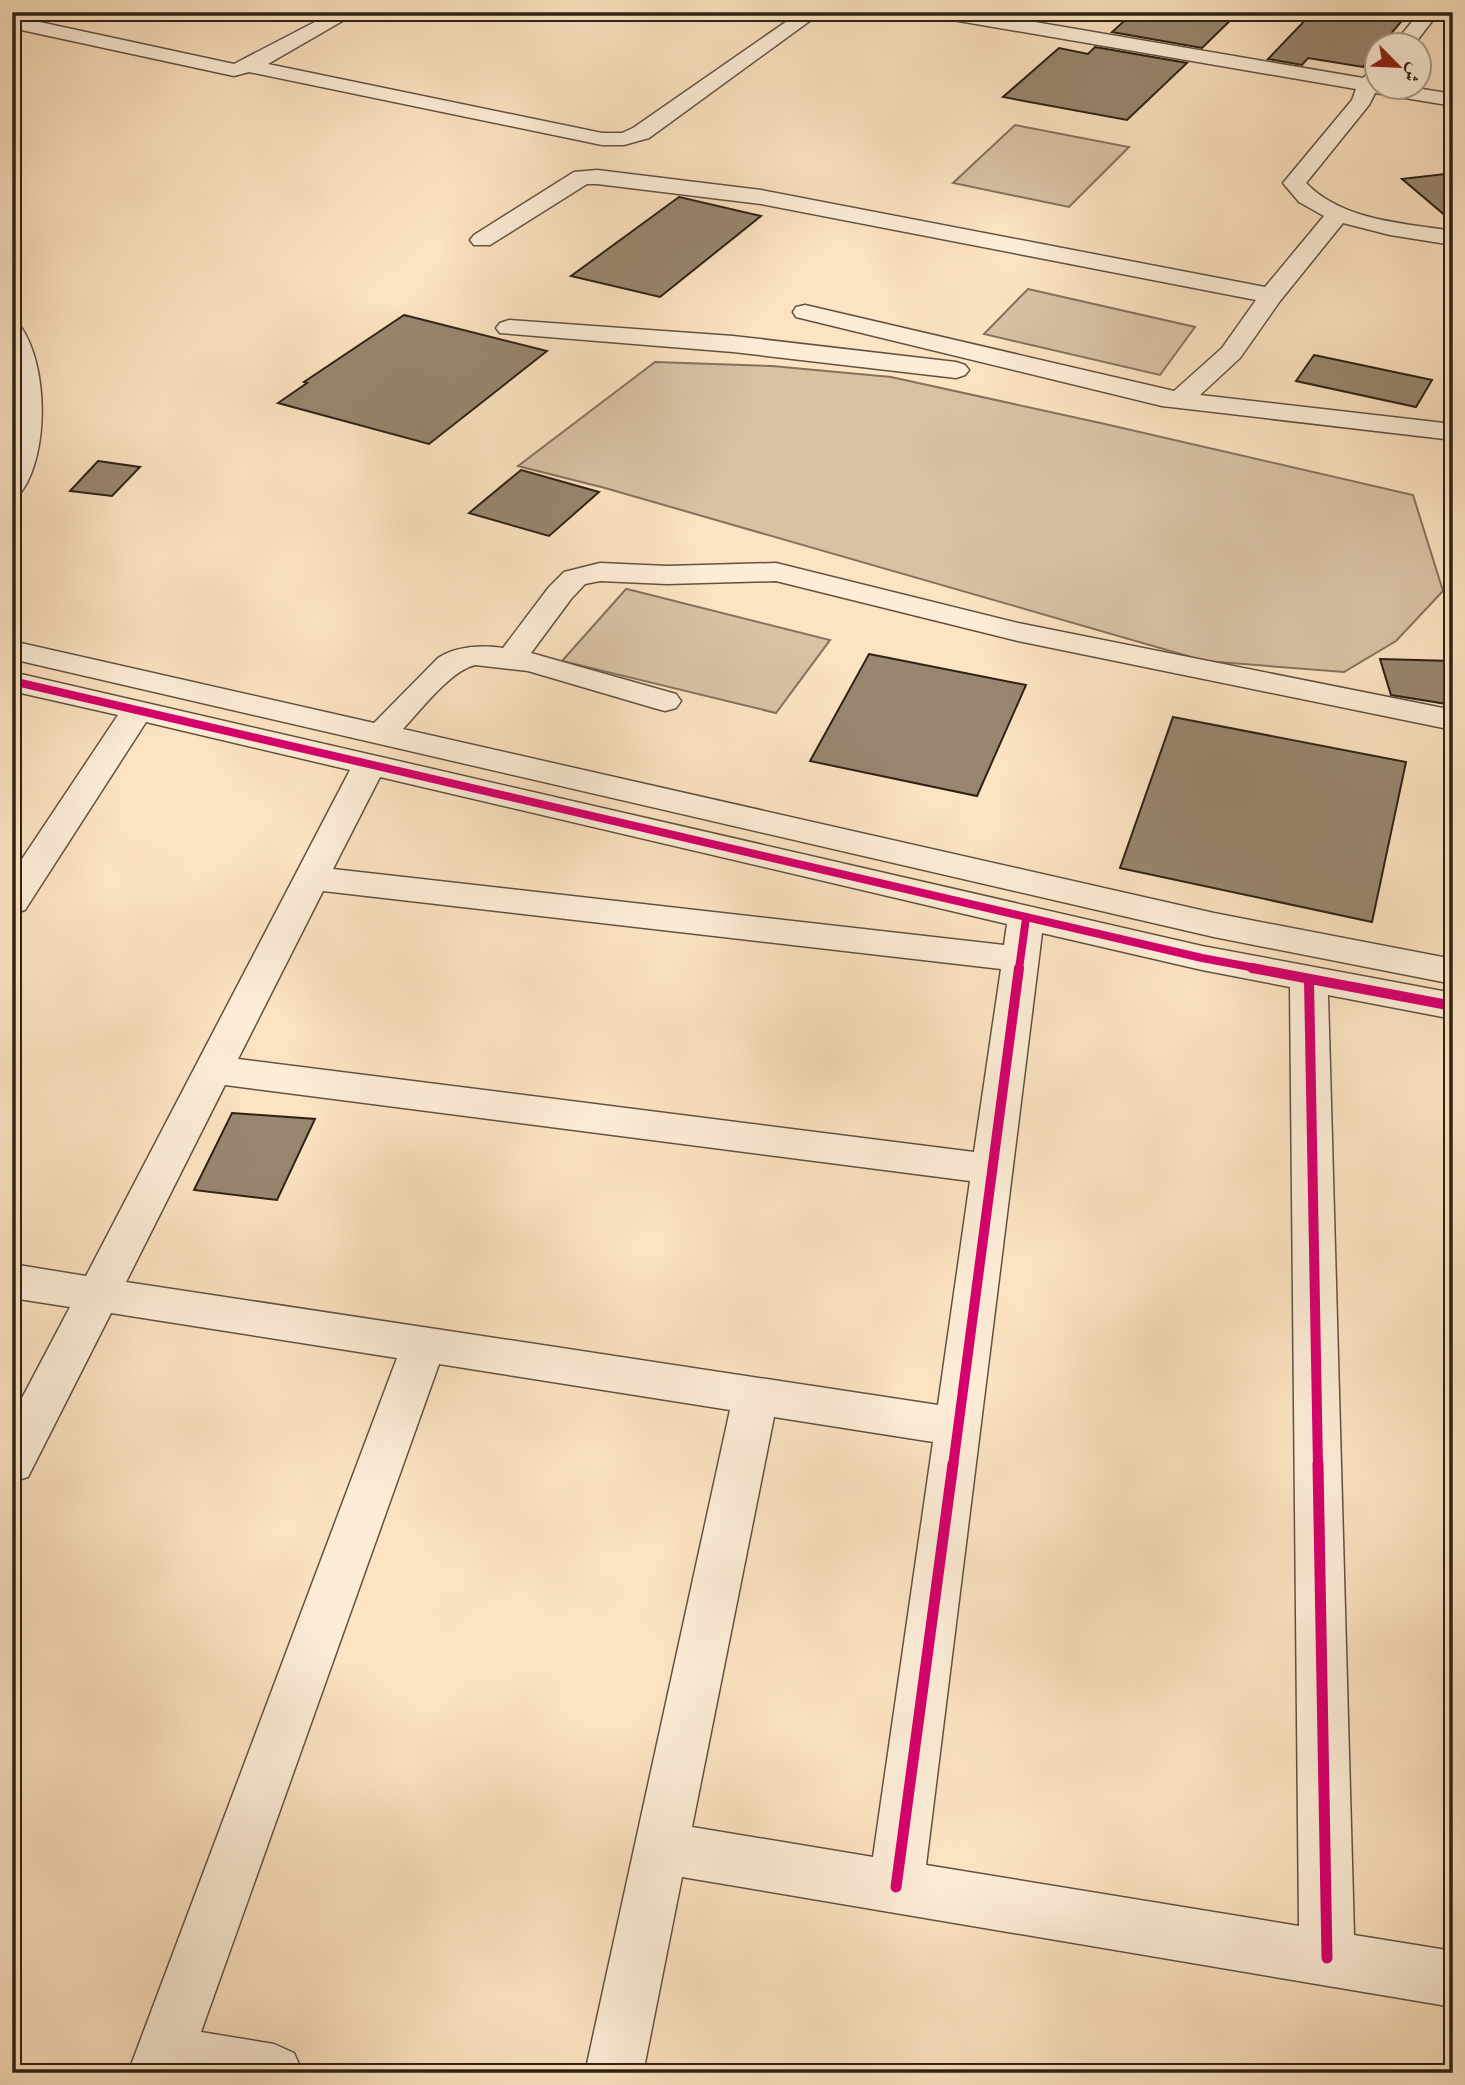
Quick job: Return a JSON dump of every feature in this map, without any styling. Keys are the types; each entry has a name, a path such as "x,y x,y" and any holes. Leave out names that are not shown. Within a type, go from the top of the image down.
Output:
{"street":[{"path":"12,22 234,70 249,66 349,12"},
{"path":"249,66 602,139 624,139 641,133 813,12"},
{"path":"941,12 1364,86"},
{"path":"1414,32 1430,12"},
{"path":"1082,36 1100,20"},
{"path":"1364,93 1294,183 1303,195 1337,215 1453,239"},
{"path":"1434,97 1453,100"},
{"path":"1411,102 1453,117"},
{"path":"482,240 582,177 597,177 761,197 1271,296"},
{"path":"1179,400 1231,353 1271,296 1337,215"},
{"path":"805,312 1179,400"},
{"path":"509,328 641,335 835,353 1179,400 1453,432"},
{"path":"12,332 24,361 21,400 25,447 12,485"},
{"path":"512,657 560,593 575,578 600,572 667,575 776,572 1018,632 1453,720"},
{"path":"12,650 789,863 1023,939"},
{"path":"12,1464 374,750 454,661 475,654 512,657 665,701"},
{"path":"12,681 138,710 374,750 809,832 1306,945 1453,972"},
{"path":"12,902 138,710"},
{"path":"789,863 809,832"},
{"path":"311,878 1023,939 1309,980 1453,1006"},
{"path":"896,1887 1023,939"},
{"path":"1309,980 1327,1958"},
{"path":"213,1070 992,1168"},
{"path":"12,1281 958,1427"},
{"path":"274,2073 160,2063 424,1344"},
{"path":"614,2073 756,1396"},
{"path":"661,1848 1453,1979"}],"shaded area":[{"path":"1015,125 1129,147 1069,207 953,183"},
{"path":"1028,289 1195,327 1160,375 984,334"},
{"path":"655,362 772,366 891,377 1413,495 1443,591 1396,641 1344,672 1205,661 605,488 518,466"},
{"path":"626,589 830,640 776,713 562,661"}],"building":[{"path":"1134,12 1239,12 1202,48 1112,32"},
{"path":"1313,12 1409,12 1393,32 1364,32 1363,67 1308,58 1302,65 1268,59"},
{"path":"1095,47 1187,63 1127,120 1003,97 1059,48 1088,54"},
{"path":"1453,173 1453,222 1402,179"},
{"path":"679,197 761,216 660,297 571,276"},
{"path":"404,315 547,351 429,444 278,403 307,383 304,382"},
{"path":"1314,355 1432,380 1416,407 1296,381"},
{"path":"98,461 140,467 112,496 70,491"},
{"path":"521,470 599,492 549,536 469,513"},
{"path":"869,654 1026,685 977,796 810,761"},
{"path":"1380,659 1453,661 1453,705 1391,695"},
{"path":"1173,717 1406,762 1372,922 1120,868"},
{"path":"232,1113 315,1119 277,1200 194,1190"}],"cycle path":[{"path":"12,681 1202,958 1453,1006"},
{"path":"896,1887 1026,918"},
{"path":"1309,980 1327,1958"}]}
